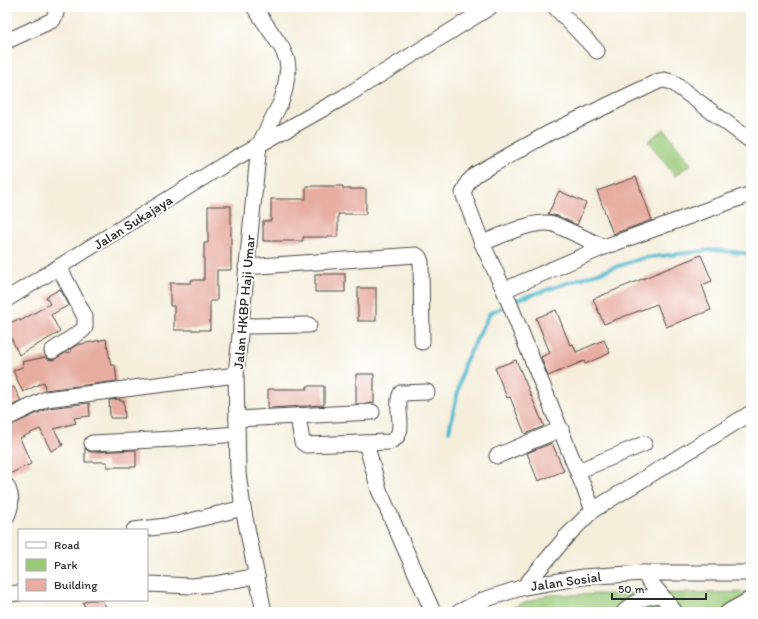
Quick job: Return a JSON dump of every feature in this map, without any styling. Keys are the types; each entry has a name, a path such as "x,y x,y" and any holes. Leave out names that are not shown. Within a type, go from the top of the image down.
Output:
{"street":[{"path":"7,41 53,20 56,13 55,7"},
{"name":"Jalan HKBP Haji Umar","path":"254,7 282,48 287,60 288,68 282,102 259,145 236,375 238,473 242,508 264,612"},
{"name":"Jalan Sukajaya","path":"7,299 259,145 344,97 490,7"},
{"path":"555,7 598,51"},
{"path":"593,510 504,290 482,244 463,193 468,182 476,174 549,133 664,80 672,82 751,141"},
{"path":"504,290 604,247 751,194"},
{"path":"482,244 525,228 548,222 604,247"},
{"path":"246,267 416,255 419,257 421,262 422,342"},
{"path":"52,351 83,330 85,321 85,316 59,267"},
{"path":"241,326 310,325"},
{"path":"7,418 46,399 236,375"},
{"path":"298,416 301,440 304,445 389,442 396,439 400,433 400,394 404,392 427,392"},
{"path":"237,419 372,412"},
{"path":"524,587 566,537 593,510 751,413"},
{"path":"497,456 561,428"},
{"path":"92,443 237,434"},
{"path":"366,443 379,490 433,612"},
{"path":"578,471 644,444"},
{"path":"7,486 12,499 7,516"},
{"path":"142,529 174,525 242,508"},
{"path":"643,573 675,612"},
{"name":"Jalan Sosial","path":"458,612 483,600 524,587 583,577 643,573 751,573"},
{"path":"148,584 192,586 214,584 257,576"},
{"path":"7,594 18,593"},
{"path":"624,612 637,601 646,597 660,595"},
{"path":"728,612 751,599"}],"green space":[{"path":"664,129 691,164 675,176 648,141"},
{"path":"751,592 751,612 504,612 504,610 548,595"}],"building":[{"path":"636,177 652,220 613,234 597,191"},
{"path":"306,186 343,186 343,189 366,189 366,214 338,214 338,237 303,237 303,241 263,241 263,221 271,221 271,199 306,199"},
{"path":"559,191 586,203 577,225 558,216 548,214"},
{"path":"208,206 231,206 231,270 217,270 217,301 210,301 210,330 174,330 174,306 170,306 170,283 191,283 191,280 204,280 204,243 208,243"},
{"path":"701,255 712,281 702,285 711,310 666,327 657,304 604,324 593,299"},
{"path":"315,274 345,274 345,292 315,292"},
{"path":"358,288 376,288 376,321 358,321"},
{"path":"60,289 69,305 51,315 60,332 19,355 7,329 7,324 19,319 20,321 50,304 46,297"},
{"path":"556,310 570,345 573,344 576,352 604,340 610,353 585,364 584,361 548,376 541,357 550,353 536,318"},
{"path":"106,339 111,365 115,365 117,381 45,390 44,382 23,392 13,371 24,366 22,362 46,357 53,360 65,353 71,352 70,349 77,345"},
{"path":"516,360 544,426 525,434 510,397 507,398 495,368"},
{"path":"356,374 374,374 374,403 356,404"},
{"path":"307,386 324,386 324,405 268,408 268,389 307,389"},
{"path":"14,387 21,401 7,408 7,390"},
{"path":"120,399 120,401 124,401 125,418 110,418 109,400"},
{"path":"89,403 90,416 74,418 76,423 54,429 63,445 51,451 40,429 20,438 31,464 7,475 7,427 49,408"},
{"path":"552,443 564,471 538,481 527,453"},
{"path":"85,448 92,452 136,450 136,467 107,467 107,462 85,462"},
{"path":"87,601 103,601 109,612 88,612 83,603"}],"waterway":[{"path":"449,431 464,364 490,313 516,300 643,258 713,250 751,254"}]}
